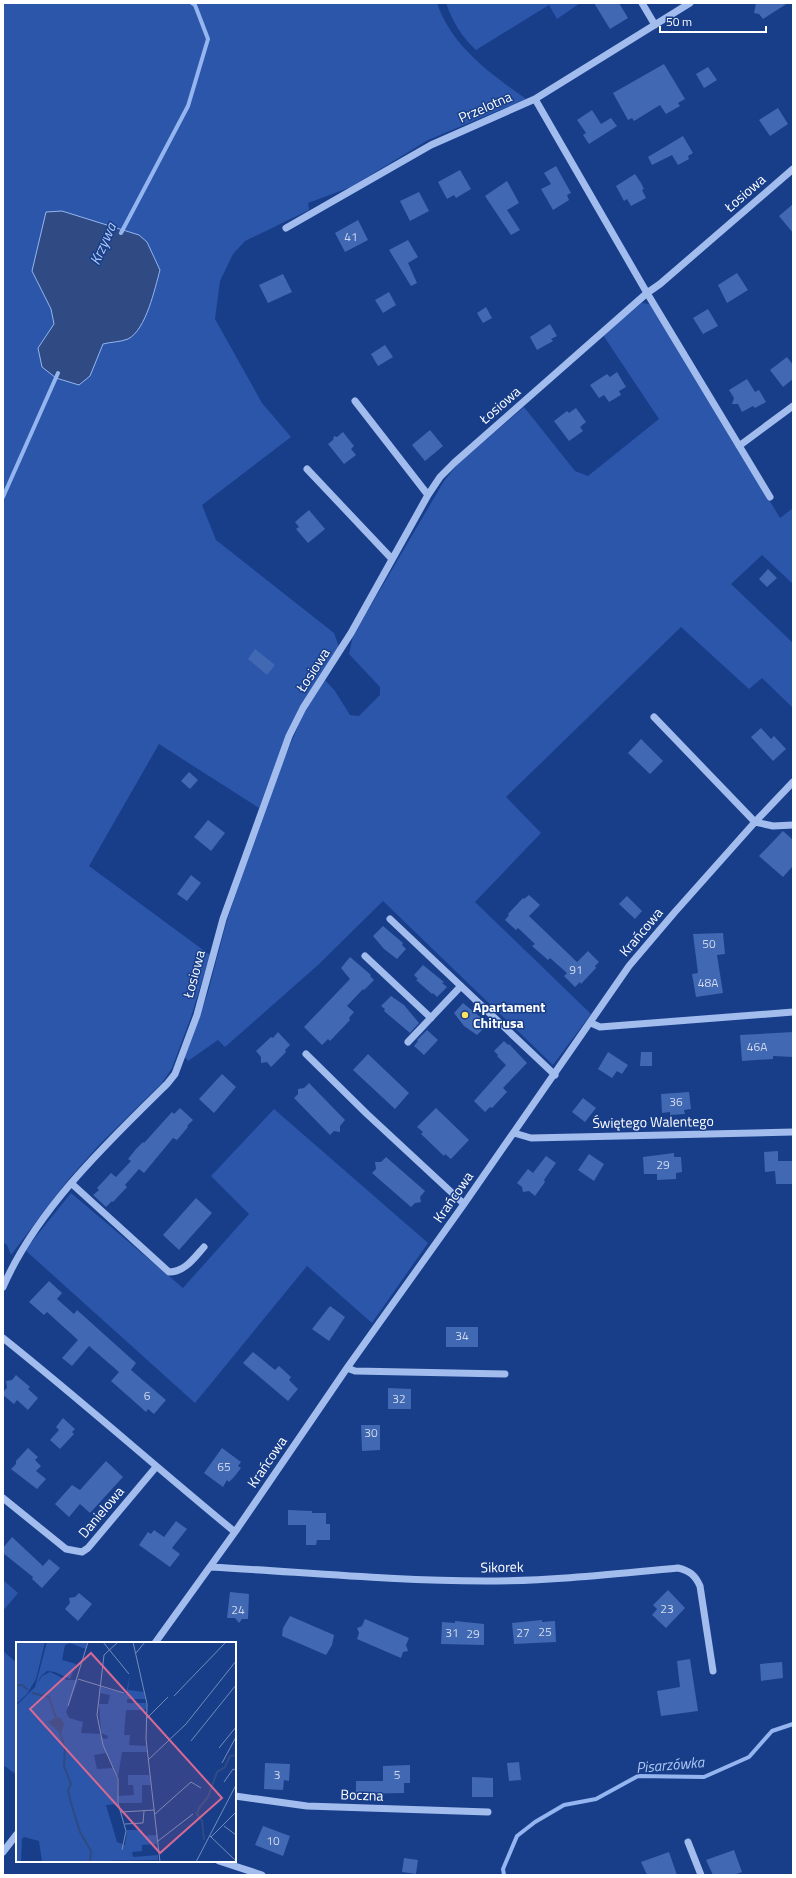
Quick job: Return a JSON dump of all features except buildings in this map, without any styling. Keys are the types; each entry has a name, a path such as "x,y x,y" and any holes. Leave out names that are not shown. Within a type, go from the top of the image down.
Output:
{"street":[{"path":"642,3 655,25"},
{"name":"Przelotna","path":"286,228 431,145 535,99 690,3"},
{"path":"535,99 647,293 770,497"},
{"name":"Łosiowa","path":"3,1286 26,1243 71,1183 103,1147 167,1084 175,1074 197,1015 223,919 289,736 303,708 351,633 428,495 440,477 454,462 647,293 660,284 793,168"},
{"path":"355,401 428,495"},
{"path":"739,446 793,406"},
{"path":"307,469 392,559"},
{"path":"654,717 755,822 773,826 793,825"},
{"name":"Krańcowa","path":"156,1642 235,1532 347,1368 555,1075 629,966 657,932 755,822 793,782"},
{"path":"390,919 555,1075"},
{"path":"365,956 431,1018"},
{"path":"408,1042 461,986"},
{"path":"591,1023 600,1027 793,1012"},
{"path":"306,1054 367,1114 464,1204"},
{"name":"Świętego Walentego","path":"514,1133 531,1138 793,1132"},
{"path":"71,1183 169,1272 178,1272 185,1267 204,1247"},
{"path":"3,1338 76,1396 156,1467 235,1532"},
{"path":"347,1368 355,1371 505,1374"},
{"name":"Danielowa","path":"3,1498 66,1549 82,1552 88,1548 156,1467"},
{"name":"Sikorek","path":"210,1567 379,1577 485,1581 564,1579 678,1568 689,1571 696,1577 700,1586 713,1671"},
{"name":"Boczna","path":"236,1796 307,1806 488,1812"},
{"path":"3,1852 16,1835"},
{"path":"688,1842 701,1875"},
{"path":"222,1862 262,1875"}],"shaded area":[{"path":"3,3 437,3 452,33 462,46 486,69 526,99 428,140 351,187 308,203 309,210 245,241 233,254 220,281 215,319 262,403 291,437 202,505 216,540 334,633 339,647 286,736 259,808 159,744 89,866 210,955 191,1017 172,1068 162,1083 100,1144 68,1180 11,1255 7,1245 3,1242"},
{"path":"446,3 580,3 557,19 549,5 476,50 458,28"},
{"path":"642,303 649,304 653,307 780,518 793,508 793,584 762,555 731,584 793,643 793,708 762,678 749,689 681,627 506,797 541,833 475,902 591,1014 553,1065 383,901 318,965 225,1047 218,1040 188,1061 185,1057 208,992 227,920 273,785 305,710 325,680 335,691 350,715 359,716 380,695 380,687 349,654 353,636 444,481 457,465 524,407 575,471 588,476 659,419 603,335"},
{"path":"274,1109 428,1243 372,1323 307,1266 195,1403 25,1250 71,1193 183,1288 249,1214 211,1176"},
{"path":"3,1580 18,1593 3,1611"},
{"path":"3,1651 16,1662 16,1774 3,1765"}],"water":[{"path":"62,211 139,235 147,242 160,270 149,308 140,327 128,339 103,344 90,376 79,385 56,378 42,367 38,348 54,324 51,309 32,271 46,212"}],"waterway":[{"name":"Krzywa","path":"121,233 188,106 208,39 195,5 192,3"},
{"name":"Krzywa","path":"3,497 58,373"},
{"name":"Pisarzówka","path":"504,1875 503,1869 517,1836 535,1822 564,1805 596,1799 638,1776 704,1777 749,1757 772,1731 793,1724"}],"place":[{"name":"Apartament Chitrusa","path":"465,1015"}]}
